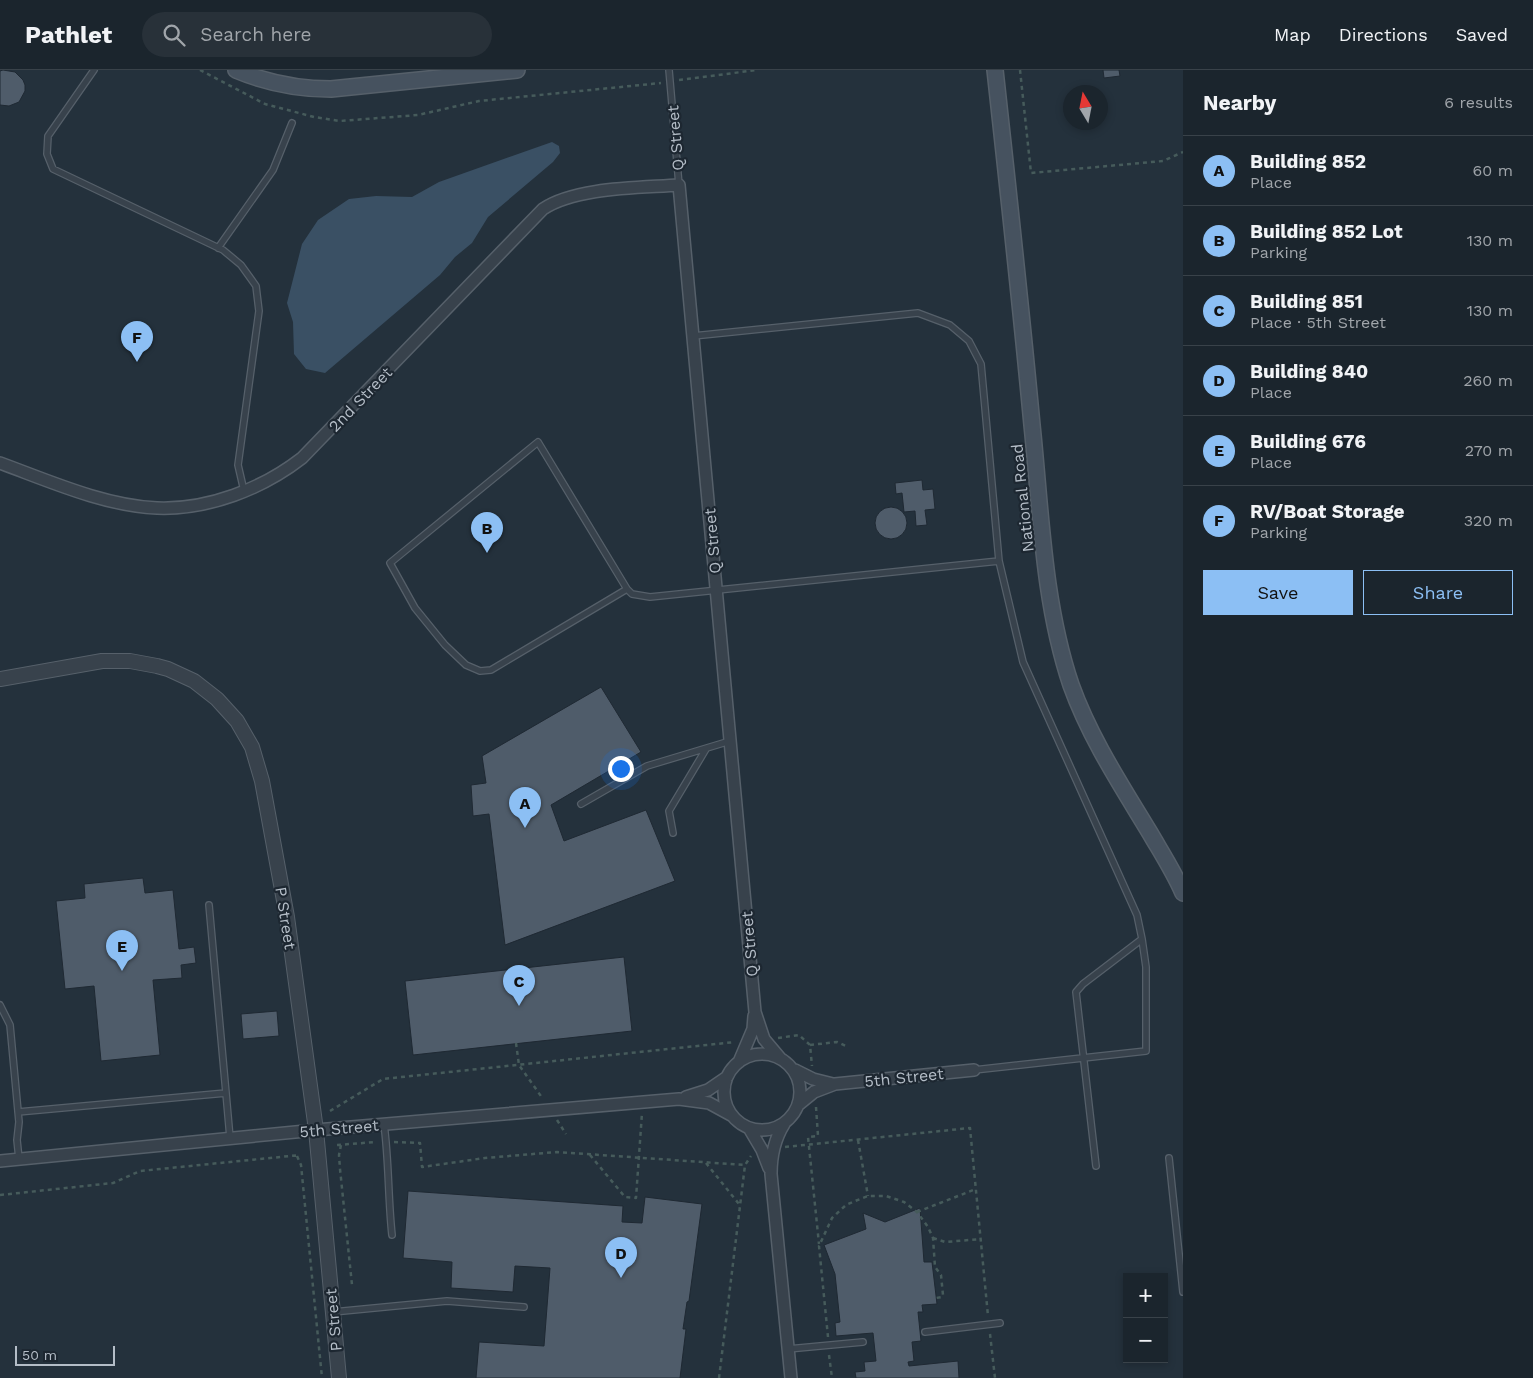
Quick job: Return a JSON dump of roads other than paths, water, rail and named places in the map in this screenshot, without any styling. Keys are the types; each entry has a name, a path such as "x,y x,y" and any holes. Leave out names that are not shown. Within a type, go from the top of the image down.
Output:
{"main road":[{"path":"236,70 276,84 317,89 517,70"},
{"name":"National Road","path":"995,70 1015,247 1045,554 1060,647 1085,721 1183,893"}],"street":[{"name":"Q Street","path":"679,185 755,1012 764,1039 780,1058"},
{"name":"2nd Street","path":"0,463 98,498 155,508 193,505 244,491 285,471 302,458 543,210 554,202 569,196 583,194 679,185"},
{"name":"P Street","path":"0,680 116,660 143,662 168,669 200,685 217,698 237,721 252,747 262,781 287,917 316,1130 339,1378"},
{"name":"Q Street","path":"739,1062 752,1029 755,1012"},
{"path":"784,1124 759,1131 749,1128 726,1108 723,1091 727,1076 739,1062 754,1054 771,1054 780,1058 795,1070 802,1088 798,1105 777,1137 773,1149 771,1174 791,1378"},
{"name":"5th Street","path":"795,1070 813,1079 834,1084"},
{"name":"5th Street","path":"798,1105 814,1092 834,1084 974,1070"},
{"name":"5th Street","path":"0,1161 316,1130 679,1099 708,1090 727,1076"},
{"name":"5th Street","path":"679,1099 709,1103 732,1115"},
{"path":"749,1128 762,1150 771,1174"}],"lane":[{"path":"94,70 48,136 47,154 53,169 218,248 241,265 256,286 259,311 238,465 244,491"},
{"name":"Q Street","path":"669,70 679,185"},
{"path":"218,248 272,170 292,123"},
{"path":"693,336 918,313 950,325 969,341 981,364 999,561 1022,662 1137,915 1146,968 1146,1051 974,1070"},
{"path":"627,590 491,670 480,671 466,665 445,645 415,608 390,563 538,442 627,590 632,594 650,597 717,591 999,561"},
{"path":"581,804 646,766 730,741"},
{"path":"673,833 668,811 706,748"},
{"path":"209,905 230,1139"},
{"path":"1096,1166 1076,992 1083,984 1142,939"},
{"path":"0,1005 10,1025 18,1112 16,1140 19,1159"},
{"path":"18,1112 226,1093"},
{"path":"384,1124 387,1142 388,1200 392,1235"},
{"path":"1169,1158 1183,1292"},
{"path":"333,1312 447,1301 524,1307"},
{"path":"925,1332 1000,1323"},
{"path":"788,1350 863,1342"}],"water":[{"path":"552,142 559,146 560,153 553,162 488,217 472,243 455,257 440,275 325,373 306,369 294,354 293,322 287,303 302,244 318,220 349,199 376,196 412,197 439,182"}],"place":[{"name":"RV/Boat Storage","path":"137,362"},
{"name":"Building 852 Lot","path":"487,553"},
{"name":"Building 852","path":"525,828"},
{"name":"Building 676","path":"122,971"},
{"name":"Building 851","path":"519,1006"},
{"name":"Building 840","path":"621,1278"}]}
